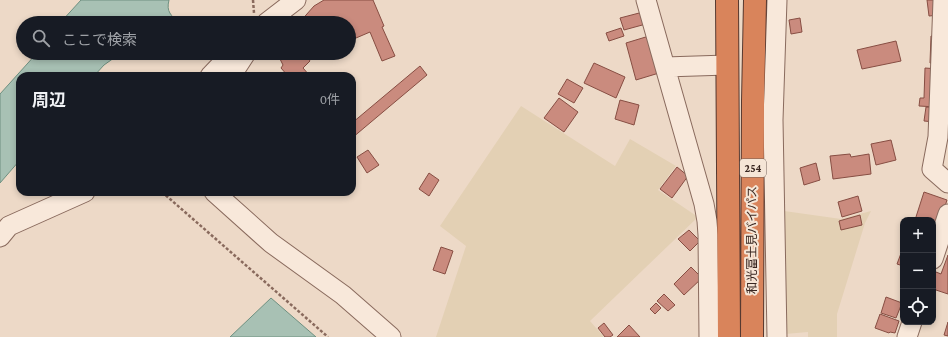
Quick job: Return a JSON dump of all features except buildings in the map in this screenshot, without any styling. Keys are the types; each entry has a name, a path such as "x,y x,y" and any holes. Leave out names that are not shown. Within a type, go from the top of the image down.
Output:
{"highway":[{"name":"和光富士見バイパス","path":"727,0 729,337"},
{"name":"和光富士見バイパス","path":"752,337 755,0"}],"street":[{"path":"275,16 296,0"},
{"path":"646,0 704,204 708,235 709,337"},
{"path":"776,337 773,120 777,0"},
{"path":"943,0 938,137 932,169 948,183"},
{"path":"214,72 225,60"},
{"path":"234,72 241,60"},
{"path":"665,68 727,66"},
{"path":"0,237 9,226 76,196"},
{"path":"218,196 271,243 344,295 392,337"},
{"path":"935,253 946,224"},
{"path":"907,337 911,325"}],"path":[{"path":"167,196 328,337"}],"shaded area":[{"path":"81,0 169,0 168,8 173,16 66,16"},
{"path":"31,60 111,60 98,72 20,72"},
{"path":"16,76 16,165 0,183 0,94"},
{"path":"521,106 615,166 630,139 676,166 658,190 698,217 590,321 604,337 436,337 466,246 440,226"},
{"path":"784,211 841,219 871,211 865,223 837,314 837,337 808,337 808,332 785,334"},
{"path":"271,298 316,337 230,337"}]}
